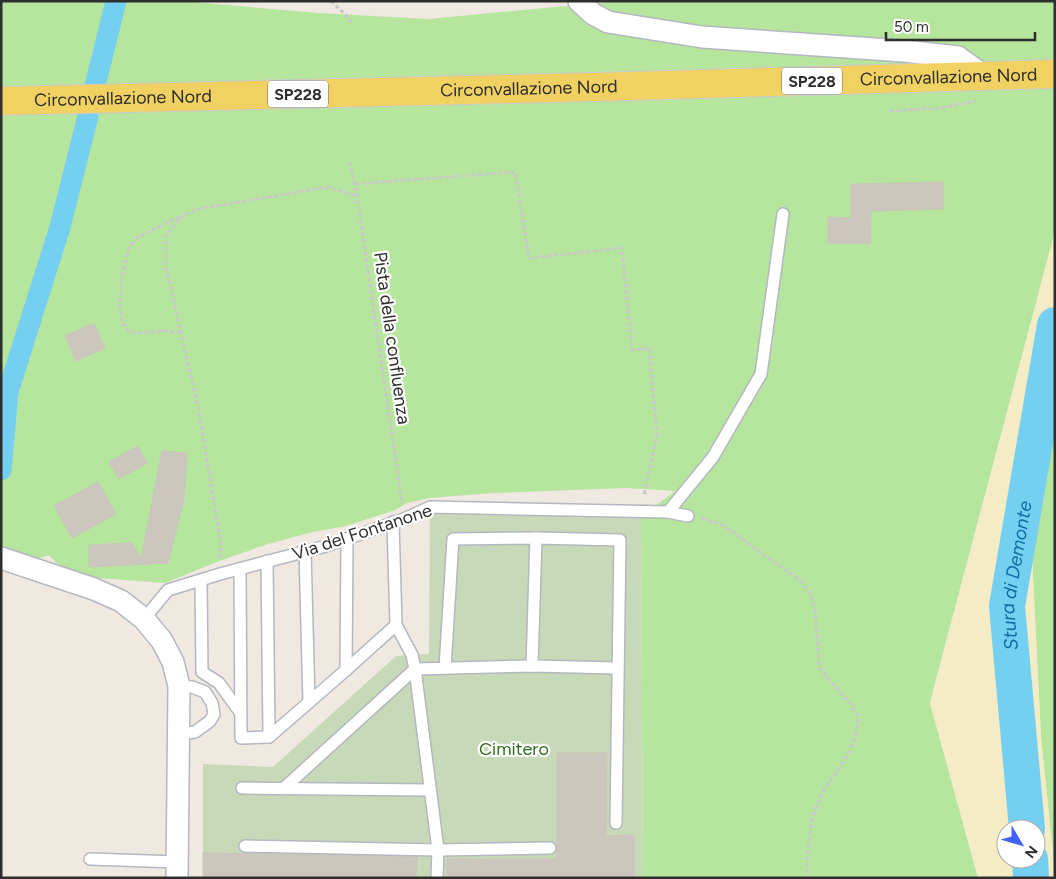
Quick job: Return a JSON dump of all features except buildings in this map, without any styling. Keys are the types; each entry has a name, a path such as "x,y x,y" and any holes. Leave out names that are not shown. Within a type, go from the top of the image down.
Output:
{"main road":[{"name":"Circonvallazione Nord","path":"1,101 594,88 1042,74"}],"street":[{"path":"580,1 593,14 608,22 702,37 904,51 958,57 984,76"},
{"path":"4,560 94,589 121,601 144,619 162,641 173,662 179,686 177,870"}],"lane":[{"path":"668,512 713,457 761,374 783,214"},
{"name":"Via del Fontanone","path":"144,619 168,590 347,539 398,521 430,507 668,512 688,516"},
{"path":"398,521 396,624 412,655 415,669 438,850 437,878"},
{"path":"532,666 536,538"},
{"path":"346,670 347,539"},
{"path":"446,668 454,539 620,540 616,823"},
{"path":"305,551 309,702"},
{"path":"267,561 269,737"},
{"path":"240,569 241,738 269,737 396,624"},
{"path":"201,580 202,672 219,683 240,712"},
{"path":"284,788 415,669 532,666 617,668"},
{"path":"178,734 195,732 210,721 214,714 212,703 205,692 192,687 179,686"},
{"path":"242,788 430,790"},
{"path":"245,846 438,850 550,848"},
{"path":"90,859 177,870"}],"path":[{"path":"331,1 350,19 351,23"},
{"path":"890,111 941,108"},
{"name":"Pista della confluenza","path":"349,162 357,196 398,521"},
{"path":"355,184 515,172 529,258 622,248 632,350 649,348 657,435 641,512"},
{"path":"181,332 139,333 128,331 122,321 120,307 121,278 129,248 138,236 198,209 327,187 357,196"},
{"path":"182,216 166,235 166,267 198,407 219,534 220,574"},
{"path":"688,516 706,518 720,524 800,580 810,594 815,610 819,662 822,672 851,704 858,718 856,733 850,750 823,791 812,817 807,858 807,878"}],"green space":[{"path":"1,1 181,1 318,13 428,19 619,1 1055,1 1055,231 930,702 978,878 643,878 641,517 675,491 626,488 494,493 429,498 407,503 395,510 346,526 313,532 268,544 165,583 97,578 61,568 49,555 1,571"},
{"path":"1055,414 1055,872 1041,737 1032,557"},
{"name":"Cimitero","path":"430,514 641,517 643,878 203,878 203,764 273,767 396,656 429,654"}],"sand":[{"path":"1055,231 1055,414 1032,557 1041,737 1055,878 978,878 930,703"}],"waterway":[{"path":"95,86 116,1"},
{"path":"1,470 8,392 60,227 88,116"},
{"name":"Stura di Demonte","path":"1026,819 1007,606 1055,325"},
{"name":"Stura di Demonte","path":"1031,869 1031,878"}]}
